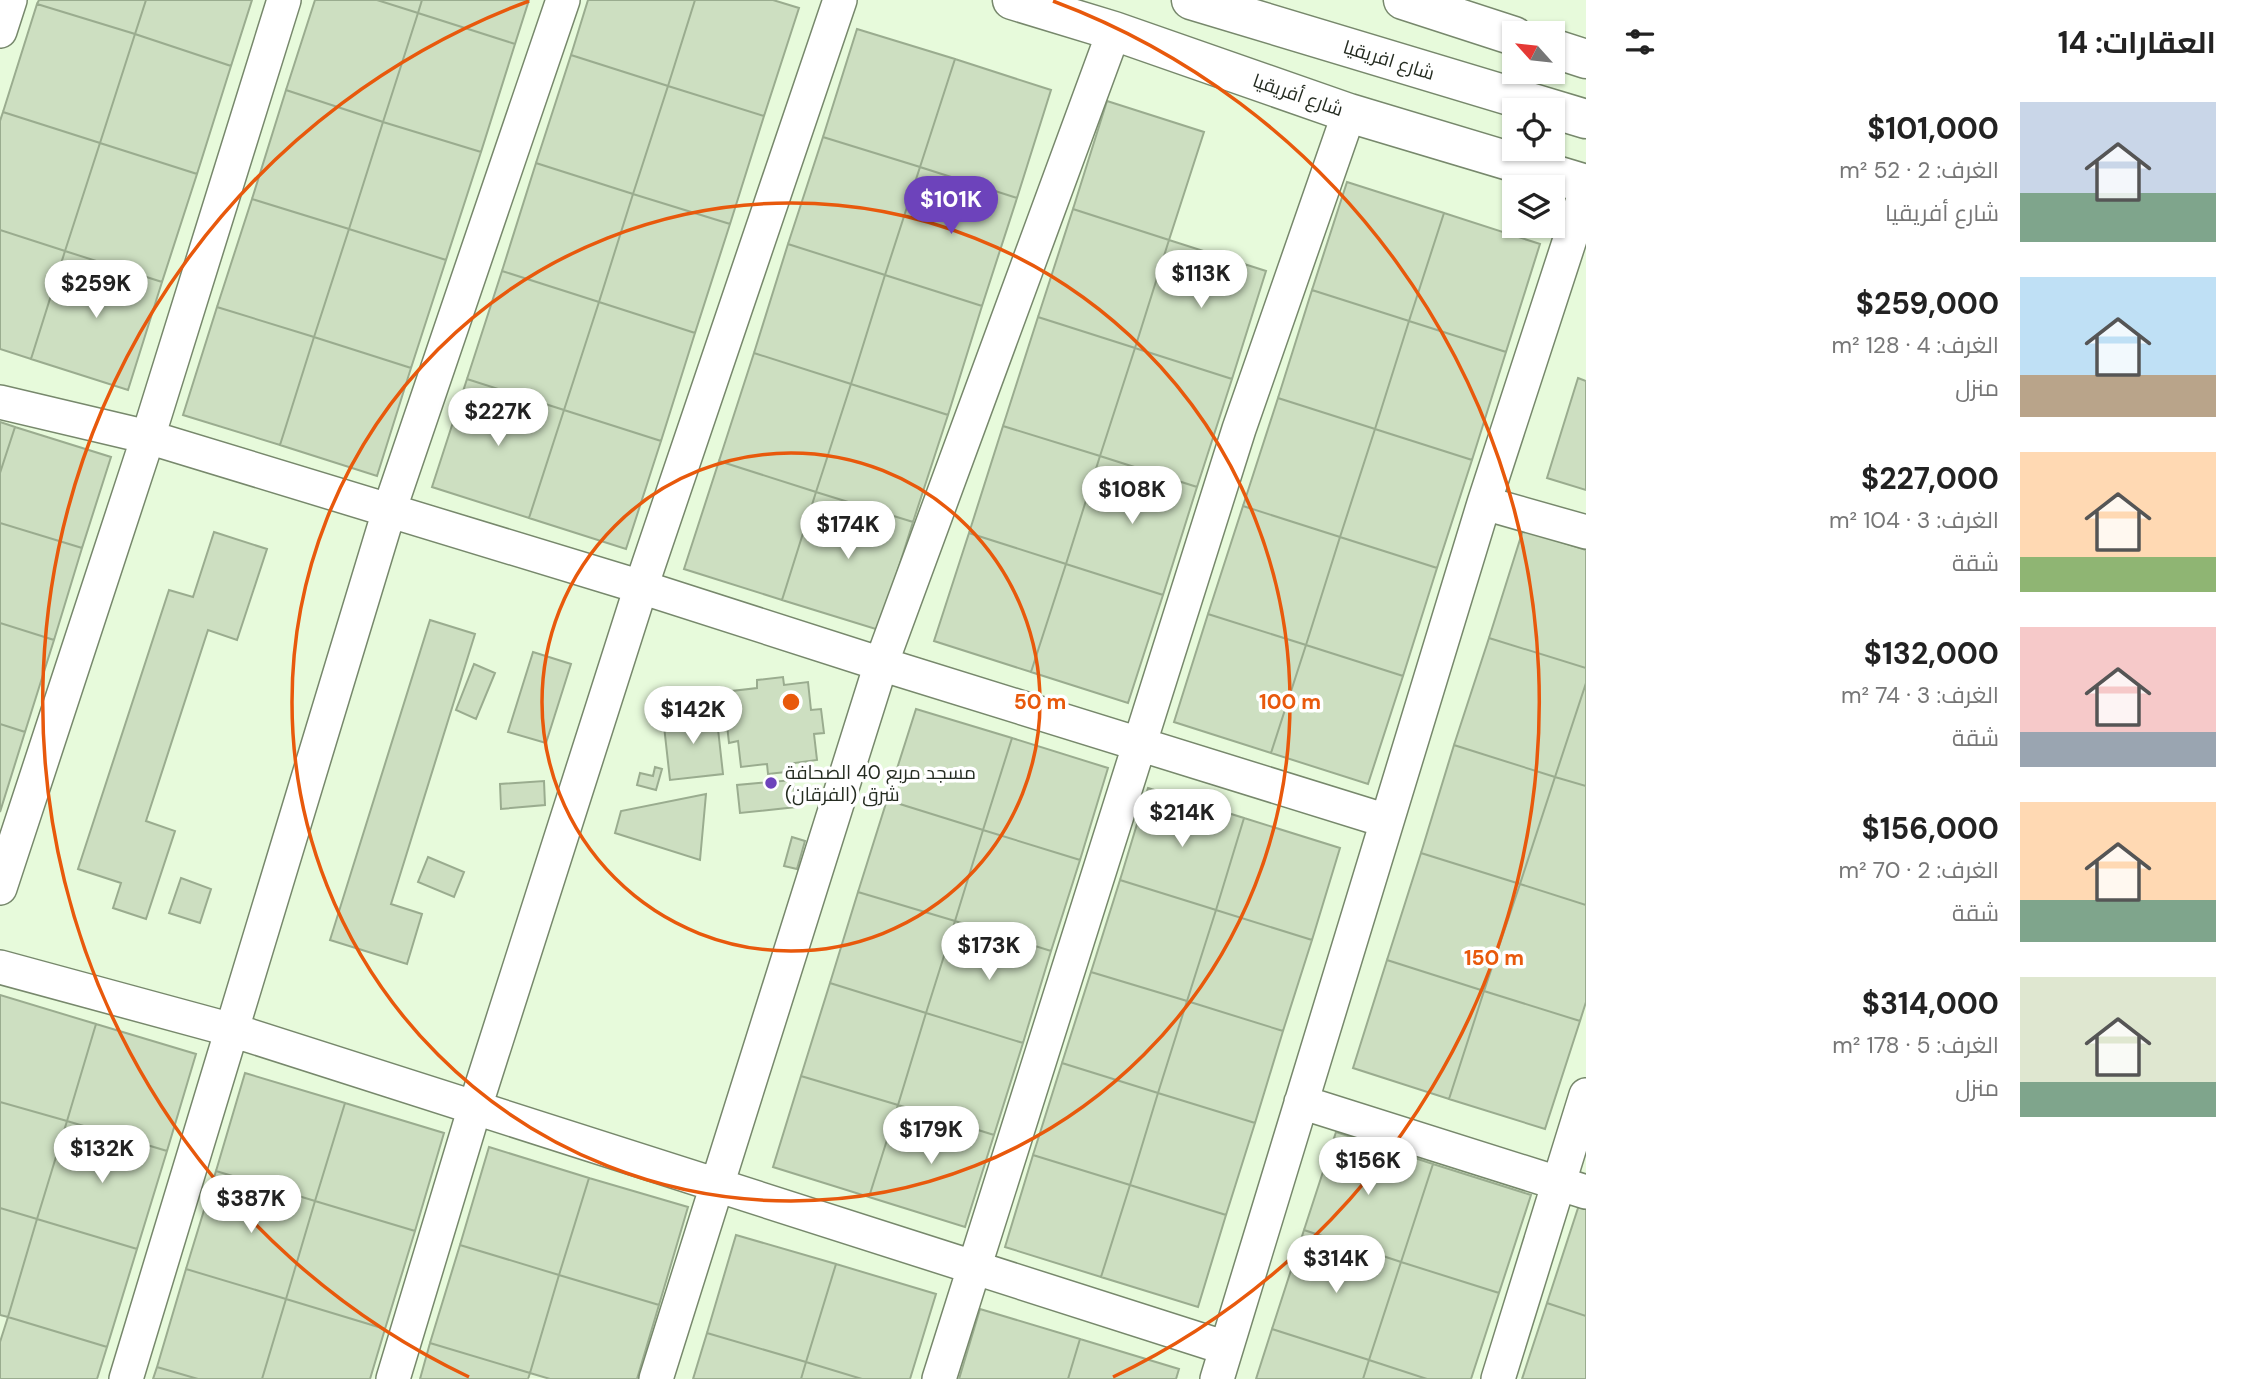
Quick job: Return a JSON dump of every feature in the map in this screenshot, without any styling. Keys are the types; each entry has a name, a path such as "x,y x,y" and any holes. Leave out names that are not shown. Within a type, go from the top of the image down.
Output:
{"main road":[{"name":"شارع أفريقيا","path":"1012,0 1114,31 1349,113 1586,184"},
{"name":"شارع افريقيا","path":"1192,0 1586,119"},
{"path":"1403,0 1502,32"},
{"path":"1565,52 1586,59"}],"street":[{"path":"0,31 10,0"},
{"path":"0,888 148,437 285,0"},
{"path":"126,1379 389,511 563,0"},
{"path":"393,1379 475,1107 641,587 840,0"},
{"path":"656,1379 881,664 1114,31"},
{"path":"939,1379 1239,429 1349,113"},
{"path":"1217,1379 1484,503 1586,190"},
{"path":"0,402 148,437 641,587 1387,821"},
{"path":"1484,503 1586,532"},
{"path":"0,967 232,1030 1226,1348"},
{"path":"1498,1379 1572,1187 1586,1095"},
{"path":"1301,1102 1572,1187"}],"building":[{"path":"39,0 146,0 135,34 37,4"},
{"path":"146,0 252,0 231,66 135,34"},
{"path":"315,0 377,0 418,13 383,122 286,90"},
{"path":"377,0 422,0 418,13"},
{"path":"422,0 529,0 515,44 418,13"},
{"path":"588,0 695,0 668,86 571,55"},
{"path":"695,0 773,0 799,8 764,116 668,86"},
{"path":"37,4 135,34 100,143 3,112"},
{"path":"418,13 515,44 481,152 383,122"},
{"path":"857,29 955,59 920,167 823,137"},
{"path":"135,34 231,66 197,174 100,143"},
{"path":"571,55 668,86 633,194 536,163"},
{"path":"955,59 1051,90 1017,198 920,167"},
{"path":"668,86 764,116 730,224 633,194"},
{"path":"286,90 383,122 349,229 252,199"},
{"path":"1107,101 1204,132 1169,240 1073,209"},
{"path":"3,112 100,143 65,251 0,230 0,121"},
{"path":"383,122 481,152 446,260 349,229"},
{"path":"823,137 920,167 885,275 788,244"},
{"path":"100,143 197,174 162,282 65,251"},
{"path":"536,163 633,194 599,302 502,271"},
{"path":"920,167 1017,198 982,306 885,275"},
{"path":"1347,182 1444,213 1409,321 1312,290"},
{"path":"633,194 730,224 695,333 599,302"},
{"path":"252,199 349,229 314,337 217,307"},
{"path":"1073,209 1169,240 1135,348 1038,317"},
{"path":"1444,213 1502,232 1502,238 1521,238 1540,244 1506,352 1409,321"},
{"path":"349,229 446,260 411,368 314,337"},
{"path":"0,230 65,251 31,359 0,349"},
{"path":"1169,240 1266,271 1232,379 1135,348"},
{"path":"788,244 885,275 851,384 754,353"},
{"path":"65,251 162,282 128,390 31,359"},
{"path":"502,271 599,302 564,410 467,379"},
{"path":"885,275 982,306 948,415 851,384"},
{"path":"1312,290 1409,321 1375,429 1278,398"},
{"path":"599,302 695,333 661,441 564,410"},
{"path":"217,307 314,337 280,445 183,415"},
{"path":"1038,317 1135,348 1100,456 1003,426"},
{"path":"1409,321 1506,352 1472,460 1375,429"},
{"path":"314,337 411,368 377,476 280,445"},
{"path":"1135,348 1232,379 1197,487 1100,456"},
{"path":"754,353 851,384 816,492 719,461"},
{"path":"1578,378 1586,381 1586,490 1547,478"},
{"path":"467,379 564,410 529,518 432,487"},
{"path":"851,384 948,415 913,522 816,492"},
{"path":"1278,398 1375,429 1340,537 1243,506"},
{"path":"564,410 661,441 626,549 529,518"},
{"path":"0,422 15,427 0,473"},
{"path":"1003,426 1100,456 1066,564 969,533"},
{"path":"15,427 111,457 82,548 0,523 0,473"},
{"path":"1375,429 1472,460 1437,568 1340,537"},
{"path":"1100,456 1197,487 1163,595 1066,564"},
{"path":"719,461 816,492 782,600 684,569"},
{"path":"816,492 913,522 879,630 782,600"},
{"path":"1243,506 1340,537 1306,645 1208,614"},
{"path":"0,523 82,548 54,640 0,623"},
{"path":"1523,530 1586,550 1586,668 1489,638"},
{"path":"214,532 267,549 237,640 208,630 146,821 175,831 146,919 113,908 121,883 78,869 169,590 193,597"},
{"path":"969,533 1066,564 1031,672 934,641"},
{"path":"1340,537 1437,568 1403,676 1306,645"},
{"path":"1066,564 1163,595 1128,703 1031,672"},
{"path":"1208,614 1306,645 1271,753 1174,722"},
{"path":"430,620 475,634 391,904 422,914 407,964 330,940"},
{"path":"0,623 54,640 25,732 0,724"},
{"path":"1489,638 1586,668 1586,683 1555,777 1454,745"},
{"path":"1306,645 1403,676 1368,784 1271,753"},
{"path":"533,652 571,664 546,743 508,732"},
{"path":"474,664 495,673 476,719 456,710"},
{"path":"783,677 784,685 808,682 811,710 821,709 824,733 814,734 817,760 794,763 795,771 768,774 767,764 741,767 738,741 729,743 726,716 734,715 732,691 757,688 757,680"},
{"path":"1586,683 1586,786 1555,777"},
{"path":"916,709 1012,738 983,830 887,800"},
{"path":"716,711 723,774 670,780 663,717"},
{"path":"0,724 25,732 0,812"},
{"path":"1012,738 1108,768 1080,860 983,830"},
{"path":"1454,745 1555,777 1520,884 1421,853"},
{"path":"655,767 662,769 656,790 637,785 640,773 653,776"},
{"path":"1555,777 1586,786 1586,905 1520,884"},
{"path":"793,780 796,807 740,813 737,785"},
{"path":"544,781 545,805 501,809 500,784"},
{"path":"1148,788 1244,818 1216,910 1120,880"},
{"path":"706,794 700,860 615,833 621,811"},
{"path":"887,800 983,830 955,921 858,892"},
{"path":"1244,818 1340,848 1312,940 1216,910"},
{"path":"983,830 1080,860 1051,951 955,921"},
{"path":"792,837 805,841 797,869 784,866"},
{"path":"1421,853 1520,884 1484,991 1387,960"},
{"path":"428,857 464,872 454,897 418,882"},
{"path":"181,878 211,889 200,923 169,913"},
{"path":"1120,880 1216,910 1187,1001 1091,972"},
{"path":"1520,884 1586,905 1586,1002 1580,1021 1484,991"},
{"path":"858,892 955,921 926,1013 830,983"},
{"path":"1216,910 1312,940 1283,1031 1187,1001"},
{"path":"955,921 1051,951 1023,1043 926,1013"},
{"path":"1387,960 1484,991 1449,1099 1353,1068"},
{"path":"1091,972 1187,1001 1158,1093 1062,1063"},
{"path":"830,983 926,1013 898,1105 801,1076"},
{"path":"1484,991 1580,1021 1545,1129 1449,1099"},
{"path":"0,995 96,1024 67,1121 0,1102"},
{"path":"1187,1001 1283,1031 1255,1123 1158,1093"},
{"path":"926,1013 1023,1043 994,1135 898,1105"},
{"path":"96,1024 196,1054 167,1151 67,1121"},
{"path":"1062,1063 1158,1093 1130,1185 1033,1155"},
{"path":"245,1073 345,1103 315,1201 216,1171"},
{"path":"801,1076 898,1105 869,1197 773,1167"},
{"path":"1158,1093 1255,1123 1226,1215 1130,1185"},
{"path":"0,1102 67,1121 37,1219 0,1208"},
{"path":"345,1103 444,1133 415,1231 315,1201"},
{"path":"898,1105 994,1135 965,1227 869,1197"},
{"path":"67,1121 167,1151 137,1249 37,1219"},
{"path":"1336,1132 1433,1164 1401,1262 1304,1230"},
{"path":"489,1147 589,1178 559,1275 460,1245"},
{"path":"1033,1155 1130,1185 1101,1277 1005,1247"},
{"path":"1433,1164 1531,1195 1499,1293 1401,1262"},
{"path":"216,1171 315,1201 286,1299 186,1269"},
{"path":"589,1178 688,1207 659,1305 559,1275"},
{"path":"1130,1185 1226,1215 1198,1307 1101,1277"},
{"path":"315,1201 415,1231 385,1329 286,1299"},
{"path":"1579,1205 1586,1207 1586,1316 1547,1303"},
{"path":"0,1208 37,1219 8,1317 0,1315"},
{"path":"37,1219 137,1249 107,1347 8,1317"},
{"path":"1304,1230 1401,1262 1369,1360 1272,1329"},
{"path":"736,1235 836,1264 806,1362 707,1333"},
{"path":"460,1245 559,1275 530,1373 430,1343"},
{"path":"1401,1262 1499,1293 1471,1379 1427,1379 1369,1360"},
{"path":"836,1264 936,1294 910,1379 862,1379 806,1362"},
{"path":"186,1269 286,1299 262,1379 198,1379 157,1367"},
{"path":"559,1275 659,1305 637,1379 550,1379 530,1373"},
{"path":"286,1299 385,1329 370,1379 262,1379"},
{"path":"1547,1303 1586,1316 1586,1379 1522,1379"},
{"path":"980,1309 1080,1339 1068,1379 959,1379"},
{"path":"8,1317 107,1347 97,1379 0,1379 0,1342"},
{"path":"1272,1329 1369,1360 1363,1379 1256,1379"},
{"path":"707,1333 806,1362 801,1379 693,1379"},
{"path":"1080,1339 1179,1369 1176,1379 1068,1379"},
{"path":"430,1343 530,1373 528,1379 420,1379"},
{"path":"1369,1360 1427,1379 1363,1379"},
{"path":"806,1362 862,1379 801,1379"},
{"path":"157,1367 198,1379 153,1379"}],"place":[{"name":"مسجد مربع 40 الصحافة شرق (الفرقان)","path":"771,783"}]}
